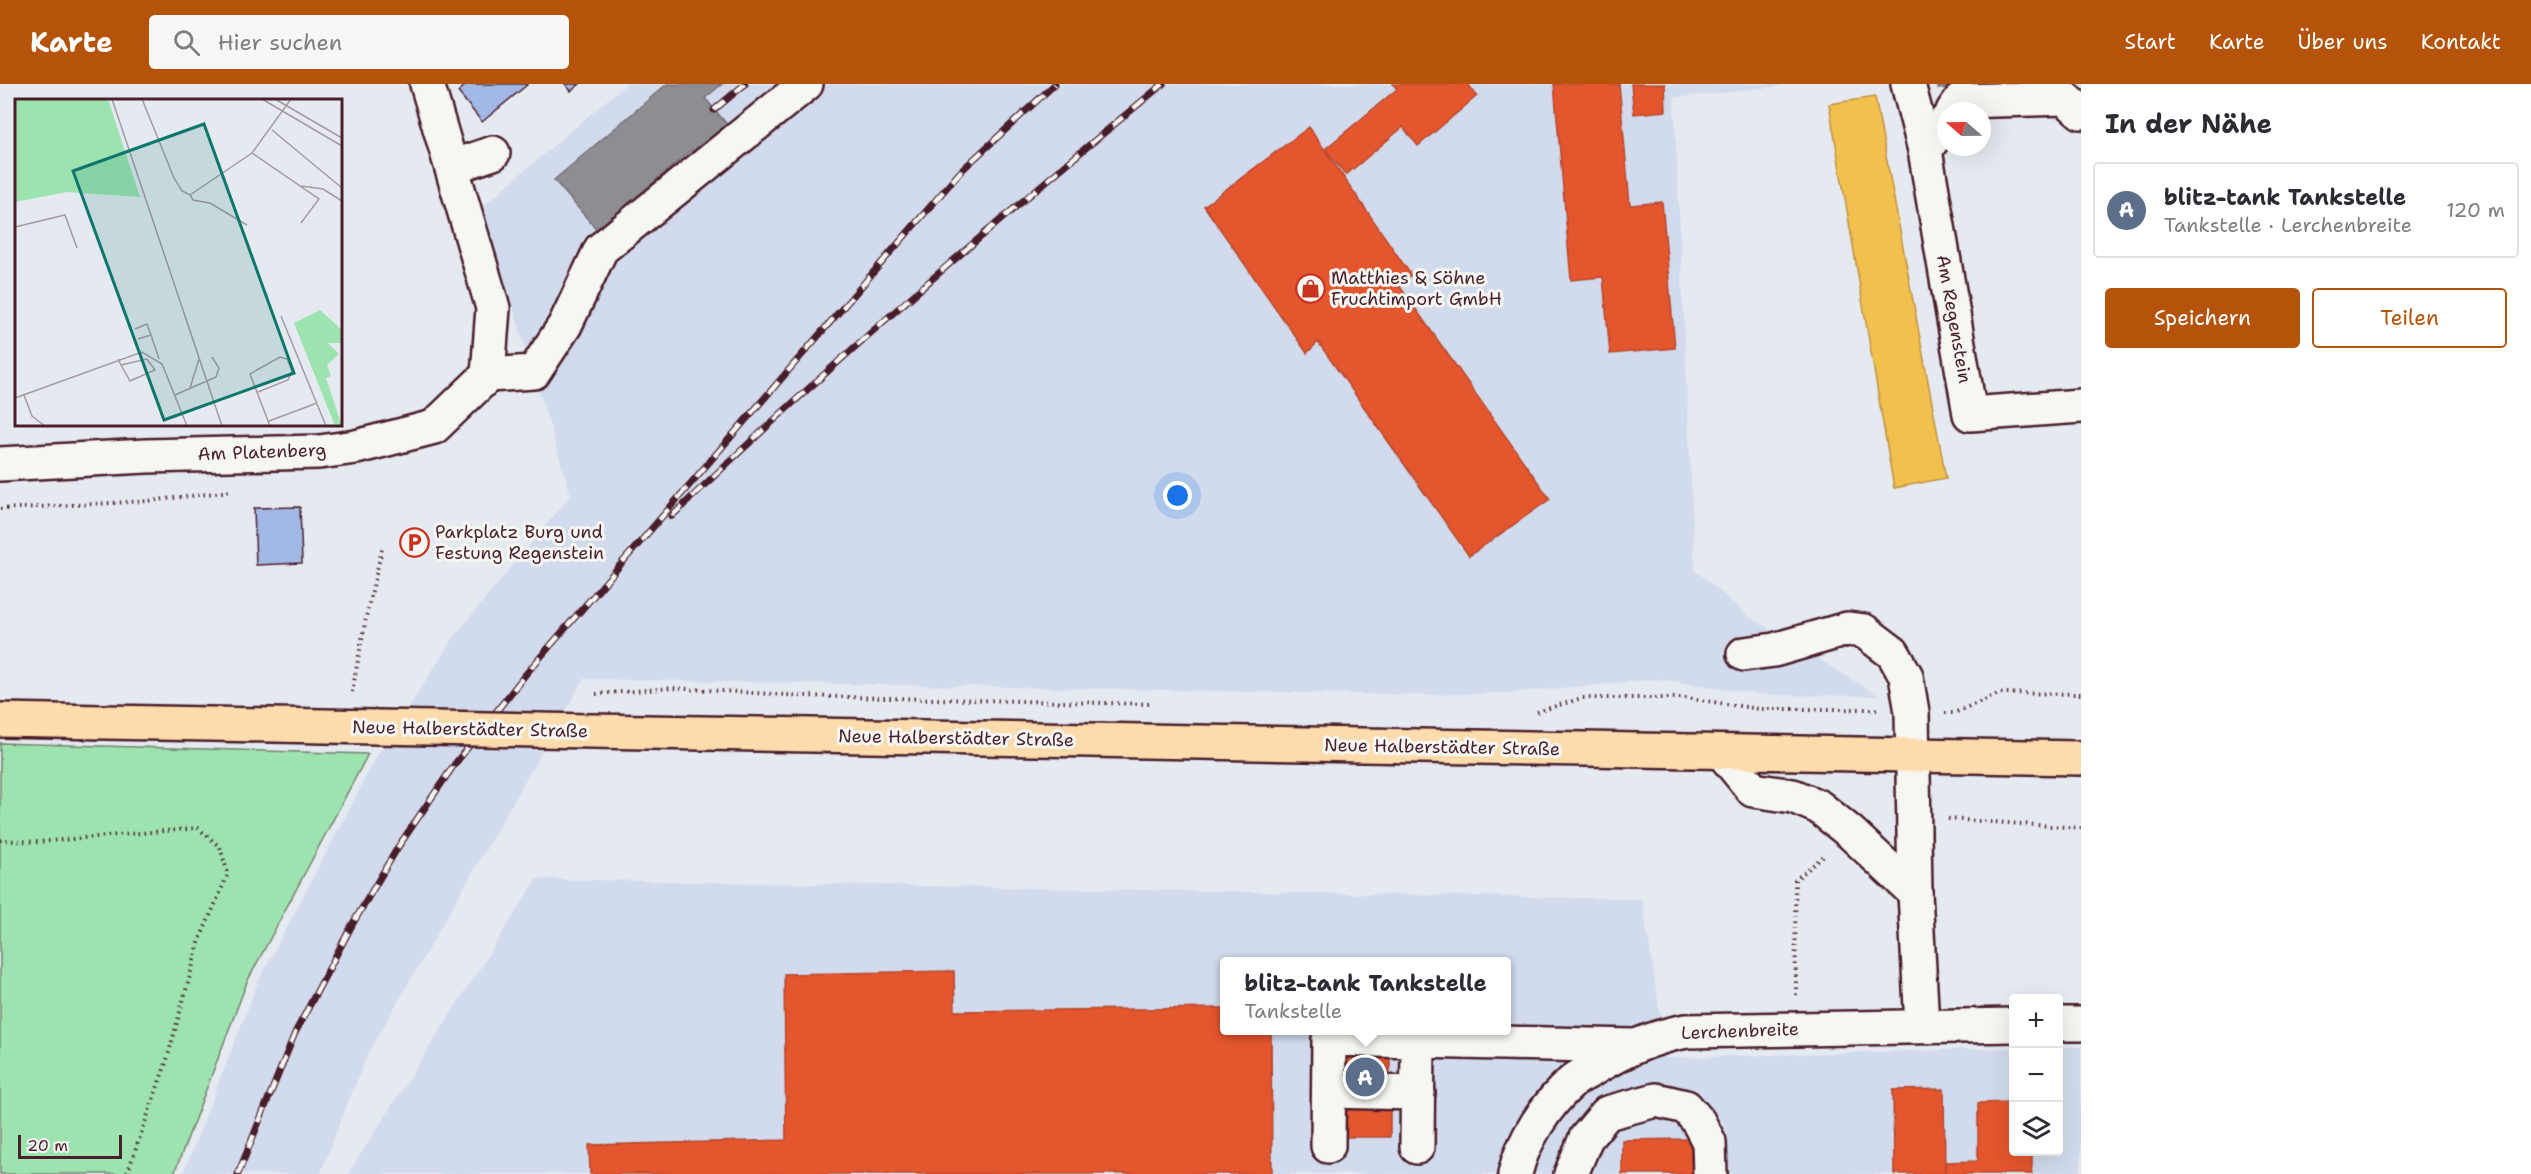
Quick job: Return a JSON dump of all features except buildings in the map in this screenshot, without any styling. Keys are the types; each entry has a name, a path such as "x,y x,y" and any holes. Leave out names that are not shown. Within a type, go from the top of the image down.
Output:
{"main road":[{"name":"Neue Halberstädter Straße","path":"0,720 2081,758"}],"street":[{"path":"428,84 493,308 488,375 534,372 565,325 601,249 806,84"},
{"path":"1908,84 1925,150"},
{"path":"1959,102 2065,98 2081,112"},
{"path":"1925,150 1937,133"},
{"name":"Am Regenstein","path":"1925,150 1970,414 2081,406"},
{"path":"452,167 493,153"},
{"name":"Am Platenberg","path":"0,464 146,456 320,452 356,447 434,427 488,375"},
{"path":"1744,654 1774,650 1847,629 1864,631 1893,653 1906,676 1912,712 1915,892 1922,1026"},
{"path":"1722,752 1753,790 1793,796 1819,807 1915,892"},
{"path":"2063,1024 2081,1024"},
{"name":"Lerchenbreite","path":"1515,1174 1519,1154 1541,1117 1573,1081 1634,1046 1659,1037 1686,1031 2009,1025"},
{"path":"1328,1146 1329,1039 1634,1046"},
{"path":"1417,1147 1418,1041"},
{"path":"1329,1091 1418,1093"},
{"path":"1572,1170 1586,1138 1607,1113 1656,1100 1686,1107 1698,1121 1709,1142 1710,1174"}],"path":[{"path":"351,693 382,549"},
{"path":"592,695 673,688 802,696 1159,704"},
{"path":"1534,713 1582,698 1676,698 1759,709 1870,708 1954,713 2001,693 2081,694"},
{"path":"0,840 38,842 198,828 220,847 228,874 200,939 166,1063 127,1174"}],"shaded area":[{"path":"626,84 1781,84 1781,86 1674,98 1695,570 1748,616 1879,696 1767,695 1658,679 1508,693 1427,695 584,679 367,1055 320,1174 183,1174 258,982 377,756 456,634 571,495 482,207"},
{"path":"537,879 1642,899 1667,1058 2009,1048 2009,1156 2063,1156 2063,1047 2081,1047 2081,1174 348,1174"}],"green space":[{"path":"0,743 368,754 247,982 174,1174 0,1174"}],"railway":[{"path":"714,110 745,84"},
{"path":"238,1174 295,1033 352,925 398,847 454,765 525,675 961,171 1055,84"},
{"path":"672,516 791,404 913,295 1163,84"}],"place":[{"name":"Matthies & Söhne Fruchtimport GmbH","path":"1310,288"},
{"name":"Parkplatz Burg und Festung Regenstein","path":"414,542"},
{"name":"blitz-tank Tankstelle","path":"1365,1077"}]}
